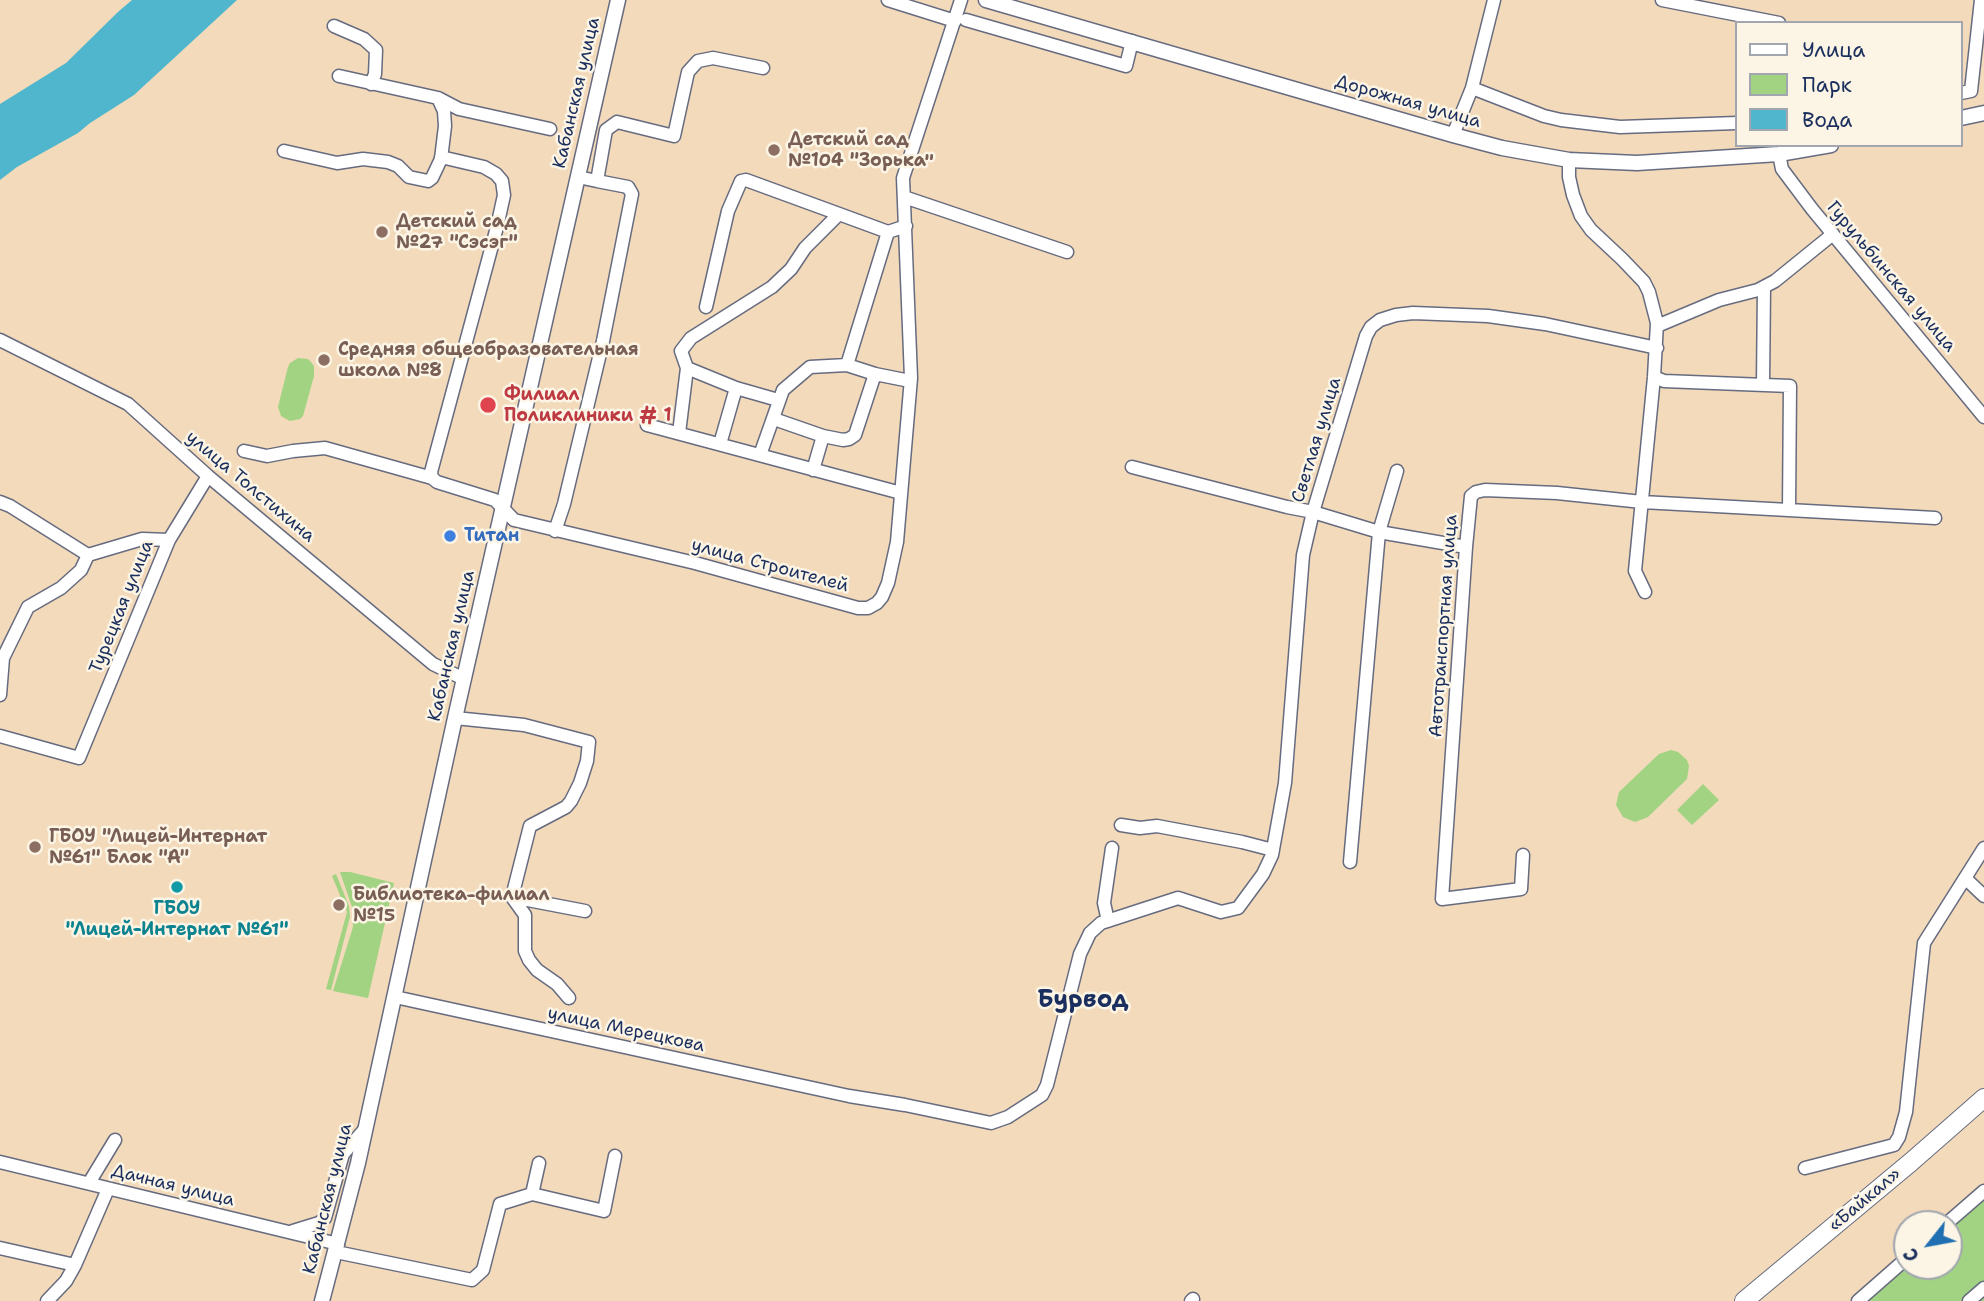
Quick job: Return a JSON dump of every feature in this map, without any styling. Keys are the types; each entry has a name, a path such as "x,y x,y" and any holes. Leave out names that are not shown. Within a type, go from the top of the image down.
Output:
{"highway":[{"name":"«Байкал»","path":"1744,1301 1984,1098"}],"main road":[{"name":"Кабанская улица","path":"322,1301 365,1129 618,0"},
{"name":"Дорожная улица","path":"986,0 1452,135 1502,148 1569,160 1637,163 1779,154 1819,147"},
{"path":"1963,118 1984,113"}],"street":[{"path":"888,0 1126,66 1132,41"},
{"name":"улица Строителей","path":"244,451 267,456 293,450 325,448 432,478 437,482 495,500 514,520 695,564 858,608 868,608 877,603 888,583 897,542 910,382 903,178 960,20 961,0"},
{"path":"1452,135 1472,88 1494,0"},
{"path":"1662,0 1769,21"},
{"path":"1963,93 1971,91 1981,0"},
{"path":"334,26 364,39 376,50 375,74 371,84"},
{"path":"597,181 606,130 617,122 674,136 688,72 698,61 713,58 763,68"},
{"path":"339,76 438,98 458,109 550,129"},
{"path":"1472,88 1561,120 1620,127 1736,123"},
{"path":"284,151 337,163 363,159 388,162 398,166 409,177 423,181 432,178 441,157 445,118 438,98"},
{"name":"Гурульбинская улица","path":"1779,154 1782,169 1984,417"},
{"path":"432,478 431,472 497,228 503,195 502,181 496,174 484,167 441,157"},
{"path":"1569,160 1569,177 1581,216 1591,230 1644,282 1657,326 1635,571 1645,592"},
{"path":"555,531 564,504 603,341 632,194 628,187 578,177"},
{"path":"706,307 728,211 741,181 746,180 888,232 906,226"},
{"path":"904,197 1067,252"},
{"path":"680,433 687,368 681,351 691,338 772,287 791,269 805,248 839,215"},
{"path":"847,365 888,232"},
{"path":"1657,326 1719,300 1764,287 1833,234"},
{"path":"1763,384 1764,287"},
{"name":"Светлая улица","path":"1108,921 1178,898 1221,912 1238,908 1263,874 1273,852 1286,783 1303,555 1313,512 1371,327 1380,320 1413,313 1488,316 1545,324 1657,348"},
{"name":"улица Толстихина","path":"0,340 128,404 208,476 433,664 464,680"},
{"path":"760,455 783,390 810,367 847,365 910,382"},
{"path":"687,368 736,388 778,400"},
{"path":"774,419 823,436 849,439 855,435 875,374"},
{"path":"1654,377 1664,381 1790,386 1789,510"},
{"path":"720,444 736,388"},
{"path":"647,425 901,493"},
{"path":"813,470 823,436"},
{"path":"1132,467 1313,512 1379,532 1466,547"},
{"path":"1350,862 1379,532 1397,471"},
{"name":"Турецкая улица","path":"0,736 79,758 169,540 208,476"},
{"name":"Автотранспортная улица","path":"1523,855 1521,889 1442,899 1471,496 1485,490 1558,493 1642,502 1935,518"},
{"path":"0,502 88,555"},
{"path":"0,695 1,657 28,607 61,588 81,570 88,555 142,539 169,540"},
{"path":"455,718 524,725 589,742 580,783 571,801 566,807 530,826 512,897"},
{"path":"1121,825 1140,828 1157,826 1242,842 1273,852"},
{"path":"1108,921 1104,903 1112,848"},
{"path":"1805,1168 1894,1145 1899,1137 1906,1112 1924,943 1984,848"},
{"path":"1965,878 1984,896"},
{"path":"512,897 585,911"},
{"path":"512,897 525,915 525,951 529,960 537,970 558,984 569,998"},
{"name":"улица Мерецкова","path":"395,997 849,1096 990,1123 1008,1117 1042,1096 1080,954 1090,933 1101,923 1108,921"},
{"path":"289,1232 308,1228 325,1218 343,1154 365,1129"},
{"path":"89,1183 115,1140"},
{"path":"1894,1145 1911,1162"},
{"path":"337,1248 472,1280 483,1270 500,1204 532,1194 604,1210 615,1156"},
{"name":"Дачная улица","path":"0,1162 289,1232 337,1248"},
{"path":"532,1194 539,1163"},
{"path":"47,1301 66,1281 75,1265 108,1189"},
{"path":"1962,1210 1984,1191"},
{"path":"0,1248 75,1265"},
{"path":"1858,1301 1893,1270"},
{"path":"1969,1301 1984,1288"}],"green space":[{"path":"298,358 311,362 314,376 303,416 290,421 281,416 278,407 288,367"},
{"path":"1671,750 1687,760 1687,779 1648,817 1635,822 1623,817 1616,805 1619,792 1659,754"},
{"path":"1703,784 1719,800 1692,825 1677,810"},
{"path":"340,872 394,883 368,998 333,991 353,927 352,907"},
{"path":"336,874 349,906 350,917 331,990 326,989 347,912 332,876"},
{"path":"1984,1198 1984,1301 1867,1301 1893,1278 1963,1280 1963,1217"}],"water":[{"path":"132,0 237,0 134,95 0,180 0,104 66,63"}],"place":[{"name":"Детский сад №104 \"Зорька\"","path":"774,150"},
{"name":"Детский сад №27 \"Сэсэг\"","path":"382,232"},
{"name":"Средняя общеобразовательная школа №8","path":"324,360"},
{"name":"Филиал Поликлиники # 1","path":"488,405"},
{"name":"Титан","path":"450,536"},
{"name":"ГБОУ \"Лицей-Интернат №61\" Блок \"А\"","path":"35,847"},
{"name":"ГБОУ \"Лицей-Интернат №61\"","path":"177,887"},
{"name":"Библиотека-филиал №15","path":"339,905"}],"district":[{"name":"Бурвод","path":"1083,1001"}]}
